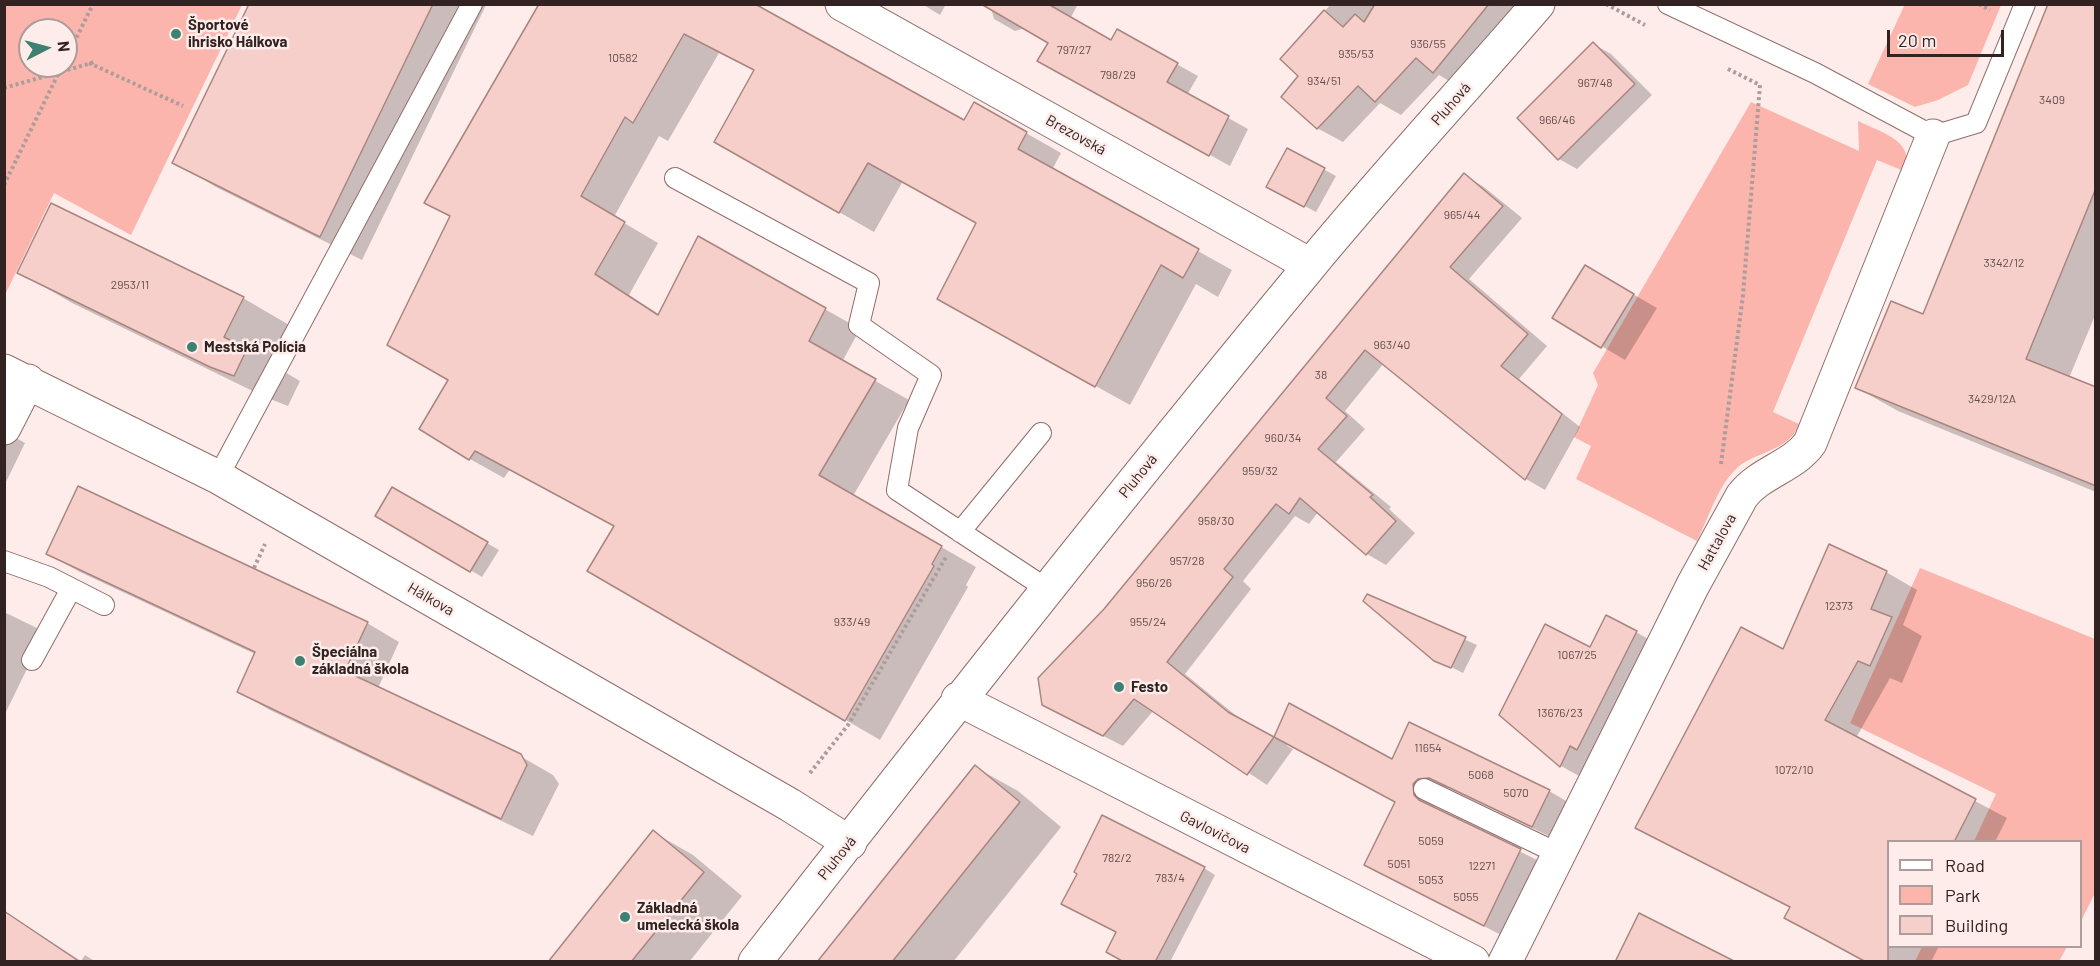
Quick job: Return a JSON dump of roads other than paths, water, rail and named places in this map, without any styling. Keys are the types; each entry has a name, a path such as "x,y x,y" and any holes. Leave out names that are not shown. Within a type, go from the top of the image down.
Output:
{"street":[{"name":"Brezovská","path":"842,4 1311,265"},
{"name":"Pluhová","path":"755,962 850,843 958,699 1311,265 1538,4"},
{"name":"Hattalova","path":"1505,962 1694,585 1743,496 1749,487 1797,457 1810,443 1933,136"},
{"name":"Hálkova","path":"16,376 218,477 790,805 850,843"},
{"path":"4,428 16,376"},
{"name":"Gavlovičova","path":"958,699 1473,962"}],"lane":[{"path":"218,477 472,4"},
{"path":"1668,4 1815,74 1933,136 1976,123 2025,4"},
{"path":"675,178 869,283 859,325 931,375 908,428 897,490 1047,589"},
{"path":"960,532 1041,433"},
{"path":"4,561 104,605"},
{"path":"32,660 71,589"},
{"path":"1424,789 1559,854"}],"place":[{"name":"Športové ihrisko Hálkova","path":"176,34"},
{"name":"Mestská Polícia","path":"192,347"},
{"name":"Špeciálna základná škola","path":"300,661"},
{"name":"Festo","path":"1119,687"},
{"name":"Základná umelecká škola","path":"625,917"}]}
